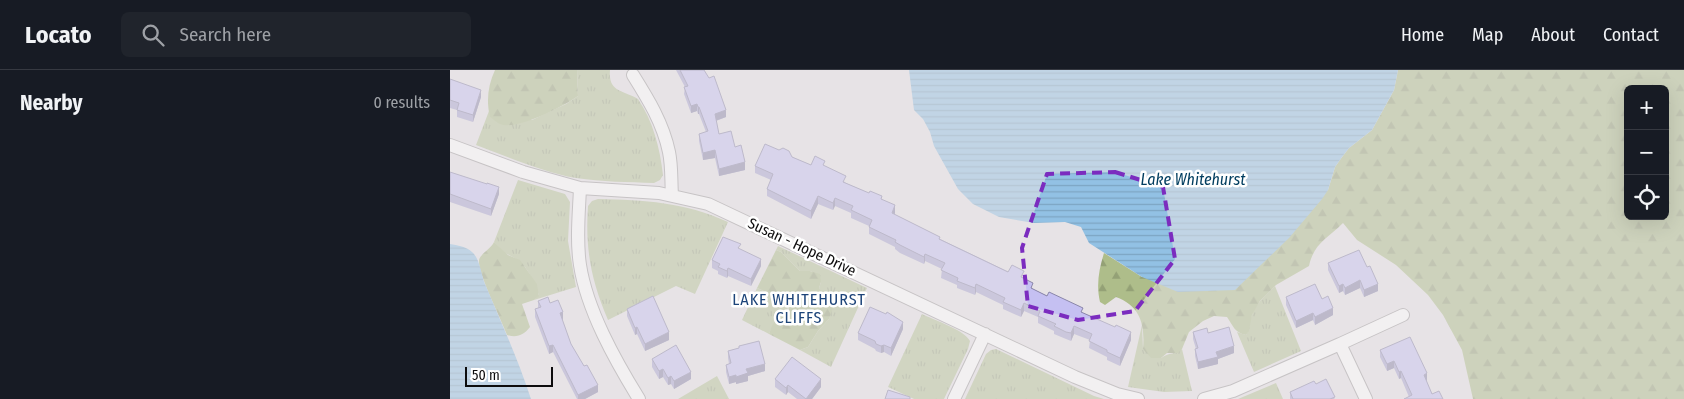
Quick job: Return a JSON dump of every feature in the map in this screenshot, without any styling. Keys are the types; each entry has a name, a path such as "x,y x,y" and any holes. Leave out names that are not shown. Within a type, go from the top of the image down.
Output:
{"street":[{"path":"633,75 654,110 663,131 671,163 672,195"},
{"name":"Susan - Hope Drive","path":"450,145 523,172 580,188 672,195 697,200 719,208 1075,377 1118,394 1138,399"},
{"path":"580,188 579,254 587,292 603,331 639,399"},
{"path":"1204,399 1233,391 1403,315"},
{"path":"954,399 985,334"},
{"path":"1340,344 1366,399"}],"highlighted area":[{"path":"1115,172 1163,187 1175,259 1135,311 1078,320 1028,306 1022,248 1047,174"}],"green space":[{"path":"495,70 577,70 578,96 552,111 528,121 508,125 500,124 490,117 488,105 489,87"},
{"path":"577,70 610,70 610,77 614,87 638,99 648,116 658,145 663,175 660,180 654,183 576,178 538,168 476,145 489,111 491,117 532,120 566,104 578,96"},
{"path":"1398,70 1684,70 1684,399 1473,399 1462,350 1443,315 1428,295 1396,265 1357,240 1343,223 1314,252 1309,266 1276,285 1260,301 1252,315 1249,331 1246,335 1237,331 1227,317 1214,316 1203,321 1189,332 1182,349 1178,353 1167,353 1161,358 1151,358 1143,349 1142,325 1136,311 1116,297 1105,305 1100,302 1098,289 1104,253 1142,277 1328,190 1335,167 1349,148 1372,130 1394,90"},
{"path":"518,180 565,194 570,202 568,241 576,287 534,300 539,295 527,270 519,261 505,253 494,242"},
{"path":"598,199 664,203 696,210 728,222 695,294 676,286 608,320 593,278 587,236 588,206 592,201"},
{"path":"494,242 508,255 520,260 537,284 539,296 522,304 530,327 523,334 517,336 507,335 479,266 480,258"},
{"path":"778,246 867,288 831,367 800,350 808,347 818,331 829,319 831,304 822,295 819,288 821,282 811,271 800,271 781,252 776,250"},
{"path":"776,250 781,252 800,271 820,274 821,282 819,288 833,308 829,319 818,331 808,347 800,350 769,334 775,321 789,310 785,296 771,294 757,288"},
{"path":"1275,286 1301,351 1254,372 1237,332 1246,335 1256,307"},
{"path":"757,288 771,294 785,296 787,303 788,309 786,313 769,334 742,320"},
{"path":"922,314 956,329 970,341 944,399 914,399 888,387"},
{"path":"1142,325 1143,349 1161,358 1182,349 1192,391 1164,392 1128,387"},
{"path":"996,349 1104,399 965,399 986,354"},
{"path":"717,376 729,399 678,399"},
{"path":"1276,383 1283,399 1238,399"}],"water":[{"name":"Lake Whitehurst","path":"909,70 1398,70 1394,90 1372,130 1349,148 1342,157 1335,167 1328,190 1289,238 1235,290 1178,292 1142,277 1089,243 1081,227 1065,222 1034,223 999,217 973,204 958,189 934,146 930,132 923,119 914,110"},
{"path":"450,244 467,249 475,255 531,399 450,399"}],"building":[{"path":"680,70 704,70 709,78 714,76 726,110 715,114 719,134 731,131 735,147 741,145 745,162 719,169 715,150 703,153 699,134 708,131 697,104 691,106 684,87 688,86"},
{"path":"450,79 481,90 473,115 457,110 459,103 450,100"},
{"path":"765,144 779,150 783,148 789,151 792,157 811,165 815,156 825,161 823,165 846,176 843,182 869,193 870,191 882,196 881,199 895,205 892,213 940,237 939,239 1008,272 1012,265 1024,271 1021,277 1033,283 1031,288 1047,296 1049,292 1083,308 1081,312 1131,332 1120,358 1089,341 1092,334 1074,326 1071,333 1066,332 1054,326 1056,324 1038,316 1040,311 1024,303 1021,310 1003,302 1005,298 976,284 975,288 957,281 958,278 941,270 945,263 925,254 924,257 895,242 896,240 869,227 872,220 851,210 853,206 835,198 833,203 818,196 811,211 767,189 773,174 755,166"},
{"path":"450,172 499,187 491,209 450,194"},
{"path":"723,237 741,244 738,248 761,259 751,279 728,268 727,271 718,267 720,264 712,260"},
{"path":"1359,250 1367,267 1370,266 1378,284 1364,290 1360,280 1345,288 1343,284 1339,286 1328,263"},
{"path":"1315,284 1322,299 1328,296 1333,308 1315,317 1313,313 1296,321 1286,297"},
{"path":"653,296 669,332 645,344 637,327 635,328 627,309"},
{"path":"548,297 550,303 558,300 563,312 560,313 571,344 584,366 587,365 598,385 578,395 553,345 549,346 535,309 541,307 538,301"},
{"path":"870,307 886,314 887,312 903,322 891,348 876,344 875,341 858,333"},
{"path":"1229,327 1234,346 1216,352 1218,357 1198,362 1195,349 1198,348 1193,332 1207,328 1208,333"},
{"path":"1410,337 1427,373 1424,375 1432,394 1439,391 1443,399 1404,399 1412,395 1401,371 1399,372 1394,361 1387,364 1380,350"},
{"path":"759,341 765,364 746,369 748,373 729,377 726,365 731,363 728,351"},
{"path":"676,345 691,372 674,381 671,376 668,378 663,369 659,371 652,359"},
{"path":"792,357 821,379 806,399 788,385 786,388 775,379"},
{"path":"1326,379 1335,397 1330,399 1293,399 1290,392 1314,381 1316,384"},
{"path":"888,390 910,397 910,399 885,399"}],"district":[{"name":"LAKE WHITEHURST CLIFFS","path":"799,308"}]}
